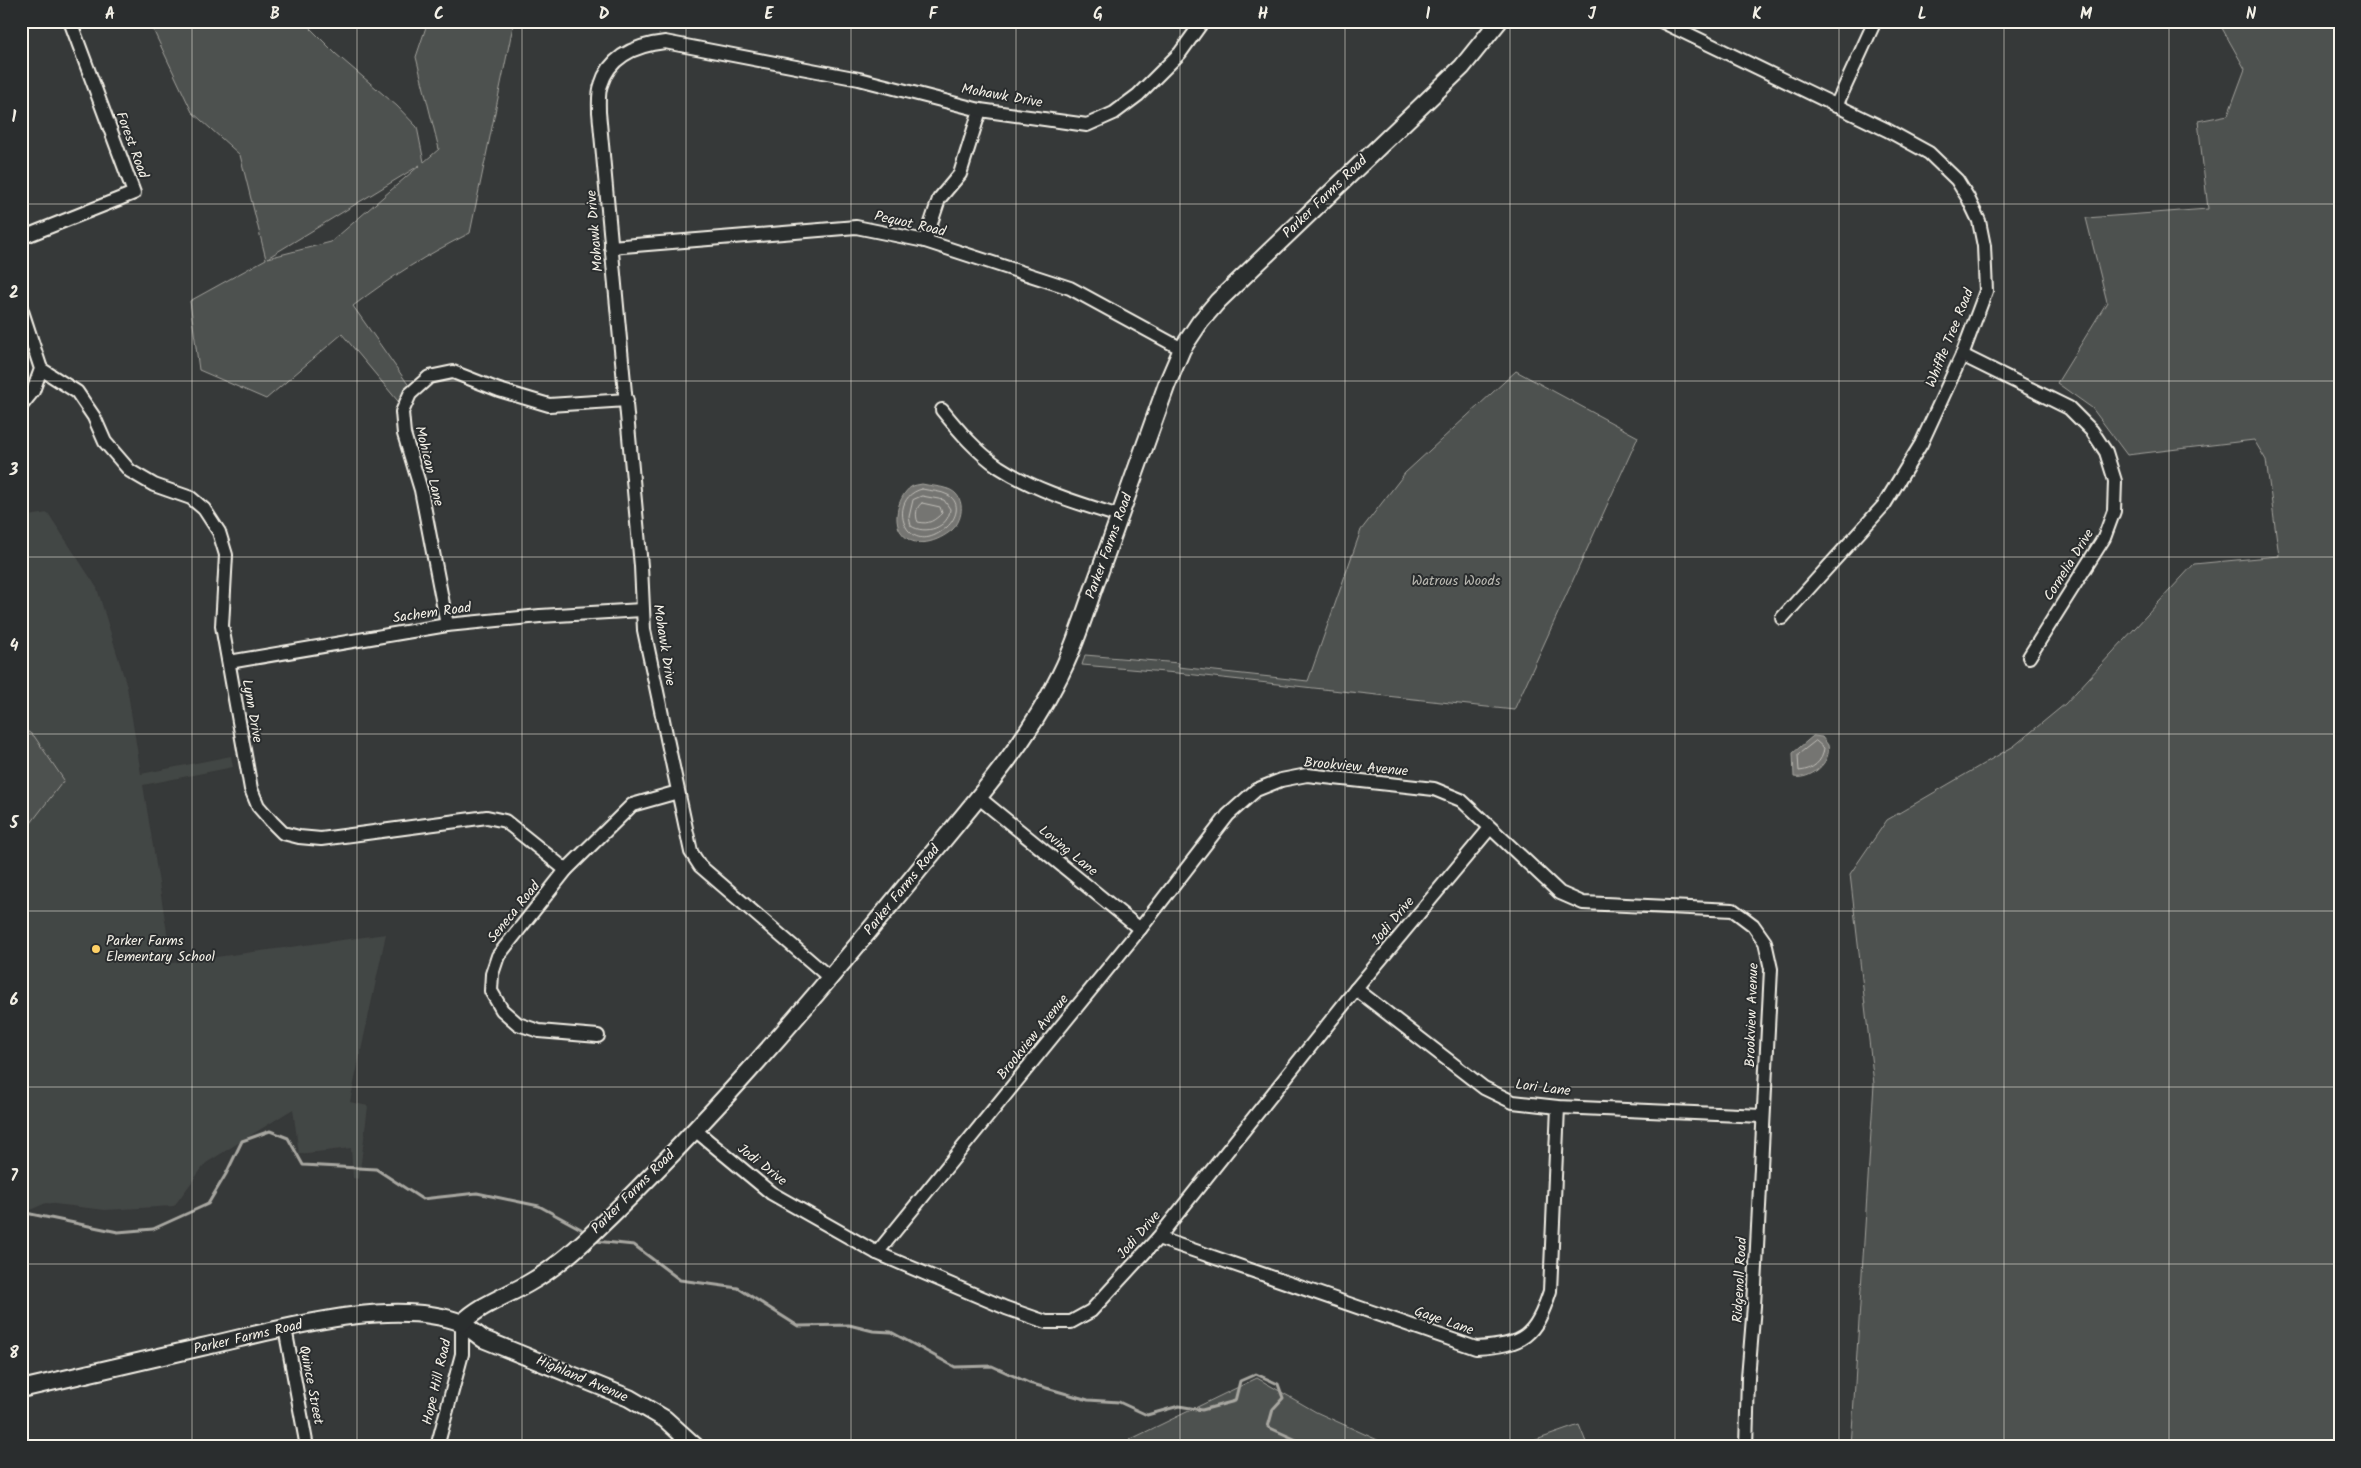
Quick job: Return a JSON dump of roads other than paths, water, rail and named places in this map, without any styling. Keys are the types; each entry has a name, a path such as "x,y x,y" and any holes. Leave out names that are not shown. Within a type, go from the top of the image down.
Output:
{"street":[{"name":"Forest Road","path":"21,238 134,193 70,21"},
{"name":"Mohawk Drive","path":"830,978 700,866 691,852 644,630 641,566 627,400 599,112 600,85 609,68 626,52 644,44 665,42 859,79 980,110 1087,125 1114,113 1138,95 1180,53 1203,21"},
{"name":"Parker Farms Road","path":"21,1389 321,1321 390,1314 439,1316 462,1323 472,1313 531,1282 559,1263 594,1232 695,1130 830,978 978,797 1021,741 1057,682 1120,516 1167,384 1182,349 1200,322 1218,301 1462,67 1499,21"},
{"name":"Whiffle Tree Road","path":"1661,21 1929,153 1957,180 1979,221 1984,246 1986,291 1962,355 1920,444 1884,505 1782,618"},
{"path":"1836,106 1875,21"},
{"path":"925,241 938,199 960,174 980,110"},
{"name":"Pequot Road","path":"611,248 856,227 925,241 1070,288 1182,349"},
{"path":"21,308 42,369 33,391 21,406"},
{"name":"Cornelia Drive","path":"1962,355 2069,408 2092,431 2106,452 2115,481 2114,511 2104,538 2029,657"},
{"name":"Lynn Drive","path":"42,369 77,392 94,417 105,442 130,470 154,485 191,498 204,509 219,532 226,555 222,626 251,789 258,806 283,833 321,839 487,817 505,821 566,870"},
{"name":"Mohican Lane","path":"447,625 421,490 404,434 402,412 410,394 429,377 453,372 499,390 549,405 627,400"},
{"path":"942,410 966,439 999,466 1048,492 1120,516"},
{"name":"Sachem Road","path":"229,662 447,625 540,616 642,610"},
{"name":"Brookview Avenue","path":"877,1253 1140,929 1228,815 1256,790 1281,780 1307,775 1434,789 1461,800 1560,893 1583,903 1733,910 1753,925 1765,942 1771,969 1762,1116"},
{"name":"Seneca Road","path":"598,1036 539,1031 518,1024 502,1010 491,991 492,974 498,956 566,870 632,806 678,792"},
{"name":"Loving Lane","path":"978,797 1140,929"},
{"name":"Jodi Drive","path":"695,1130 771,1193 877,1253 1006,1308 1046,1322 1072,1322 1090,1310 1158,1238 1356,990 1490,828"},
{"name":"Lori Lane","path":"1356,990 1484,1088 1513,1102 1558,1107 1762,1116"},
{"name":"Gaye Lane","path":"1158,1238 1476,1348 1505,1346 1526,1337 1542,1315 1550,1291 1558,1107"},
{"name":"Ridgenoll Road","path":"1746,1447 1762,1116"},
{"name":"Hope Hill Road","path":"437,1447 464,1343 462,1323"},
{"name":"Highland Avenue","path":"462,1323 482,1339 630,1398 665,1419 696,1447"},
{"name":"Quince Street","path":"285,1328 307,1447"}],"water":[{"path":"922,484 945,488 954,492 960,502 961,514 956,525 947,534 934,540 919,543 906,538 901,532 898,527 897,515 900,502 907,491 912,486"},
{"path":"1813,736 1822,737 1828,745 1827,758 1813,773 1807,776 1794,777 1793,753"}],"waterway":[{"path":"21,1212 118,1232 153,1229 208,1204 226,1174 242,1141 270,1131 288,1138 303,1165 376,1169 422,1199 477,1193 539,1206 581,1229"},
{"path":"595,1241 634,1245 680,1280 738,1288 798,1326 849,1325 873,1331 891,1332 955,1367 992,1366 1029,1383 1088,1400 1119,1402 1147,1415 1179,1406 1202,1410 1235,1401 1240,1381 1256,1374 1278,1384 1283,1398 1273,1409 1268,1427 1312,1447"}],"place":[{"name":"Parker Farms Elementary School","path":"96,949"}],"park label":[{"name":"Watrous Woods","path":"1456,581"}]}
